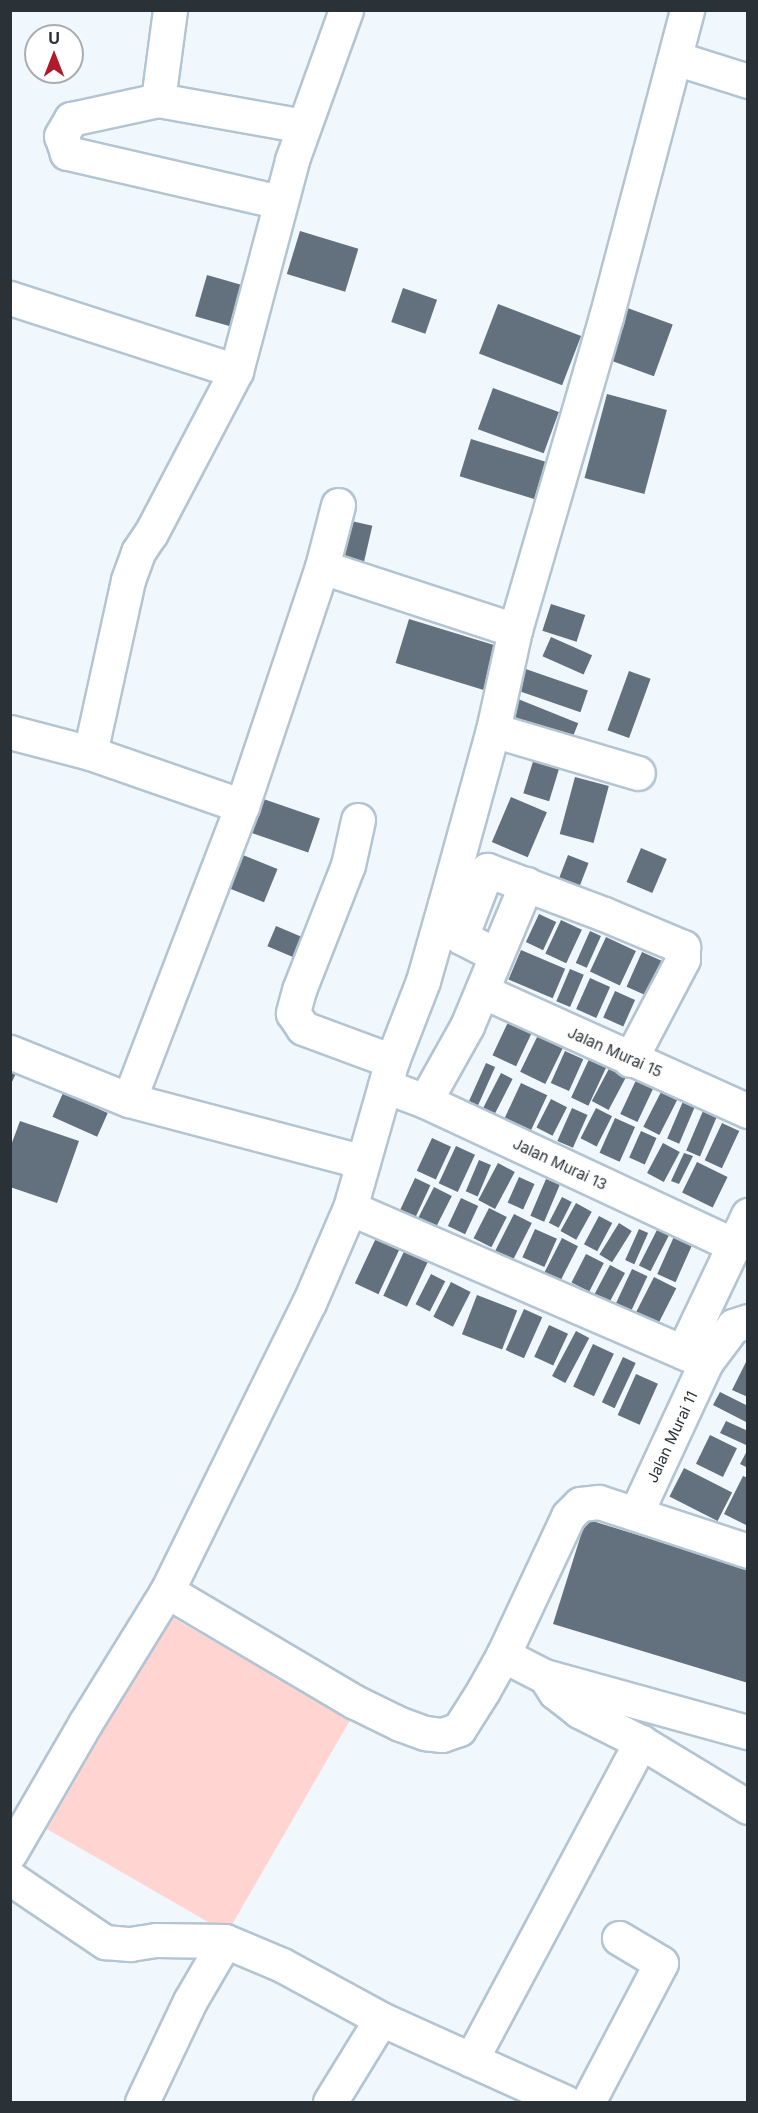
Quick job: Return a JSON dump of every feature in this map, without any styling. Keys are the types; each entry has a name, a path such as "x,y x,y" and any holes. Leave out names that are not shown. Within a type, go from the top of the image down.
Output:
{"street":[{"path":"158,100 170,10"},
{"path":"90,753 129,580 138,552 151,533 236,371 280,202 304,126 346,10"},
{"path":"10,1852 86,1722 167,1591 309,1304 350,1208 389,1074 423,981 493,730 515,630 606,317 687,10"},
{"path":"675,58 747,81"},
{"path":"280,202 67,153 61,136 71,119 158,100 304,126"},
{"path":"10,298 236,371"},
{"path":"129,1100 242,806 322,567 338,506"},
{"path":"322,567 515,630"},
{"path":"493,730 638,773"},
{"path":"10,732 90,753 242,806"},
{"name":"Jalan Murai 13","path":"358,820 348,865 299,990 293,1013 303,1028 389,1074 425,1101 734,1245"},
{"path":"496,955 460,937 485,871 491,870 683,947 683,959 630,1060"},
{"path":"425,1101 467,1026 526,884"},
{"name":"Jalan Murai 15","path":"482,991 630,1060 747,1111"},
{"path":"10,1052 129,1100 363,1162"},
{"path":"350,1208 694,1357"},
{"path":"694,1357 747,1215"},
{"path":"694,1357 733,1326 747,1321"},
{"name":"Jalan Murai 11","path":"636,1513 694,1357"},
{"path":"167,1591 355,1702 425,1733 442,1735 459,1729 503,1655 568,1516 580,1504 599,1503 636,1513 747,1551"},
{"path":"503,1655 544,1676 747,1732"},
{"path":"544,1676 555,1692 579,1711 641,1742 747,1807"},
{"path":"471,2060 641,1742"},
{"path":"10,1878 105,1942 130,1944 156,1940 225,1941 282,1965 381,2019 565,2103"},
{"path":"588,2103 661,1963 619,1938"},
{"path":"142,2103 190,2001 225,1941"},
{"path":"330,2103 381,2019"}],"shaded area":[{"path":"170,1616 350,1720 227,1933 47,1829"}],"building":[{"path":"300,231 358,249 345,292 287,274"},
{"path":"207,275 245,286 234,327 195,316"},
{"path":"403,288 437,300 425,334 391,322"},
{"path":"498,304 581,336 562,385 479,353"},
{"path":"622,306 673,324 654,376 603,358"},
{"path":"493,388 559,412 544,453 478,429"},
{"path":"607,394 667,410 644,494 584,478"},
{"path":"471,439 546,462 534,499 460,476"},
{"path":"347,520 372,526 362,573 336,567"},
{"path":"551,604 585,615 577,642 542,631"},
{"path":"409,619 504,648 490,692 396,663"},
{"path":"551,637 592,655 584,674 542,656"},
{"path":"517,666 588,690 580,712 510,688"},
{"path":"629,671 651,679 629,738 607,730"},
{"path":"518,699 578,723 569,746 509,721"},
{"path":"535,755 561,763 549,801 523,793"},
{"path":"575,777 609,786 594,843 560,834"},
{"path":"249,794 320,818 308,852 237,828"},
{"path":"511,797 547,812 528,857 492,842"},
{"path":"641,848 667,859 652,893 627,882"},
{"path":"233,851 278,869 264,902 220,884"},
{"path":"568,855 589,863 576,895 556,887"},
{"path":"539,914 556,922 543,950 526,942"},
{"path":"561,920 582,930 566,963 545,954"},
{"path":"276,926 311,941 302,961 267,946"},
{"path":"590,931 601,936 587,968 576,963"},
{"path":"606,937 636,951 620,985 590,971"},
{"path":"521,950 565,969 553,998 508,979"},
{"path":"642,952 671,965 656,1000 627,987"},
{"path":"570,969 584,975 570,1007 556,1001"},
{"path":"590,978 610,987 596,1018 576,1009"},
{"path":"615,991 635,1000 623,1026 603,1017"},
{"path":"509,1020 533,1031 516,1066 493,1055"},
{"path":"539,1033 564,1045 545,1084 520,1072"},
{"path":"565,1051 583,1059 569,1091 551,1083"},
{"path":"591,1055 608,1063 588,1106 571,1098"},
{"path":"10,1063 19,1067 10,1086"},
{"path":"486,1063 495,1067 478,1106 469,1102"},
{"path":"612,1063 629,1072 609,1110 592,1101"},
{"path":"501,1073 513,1079 494,1115 482,1110"},
{"path":"638,1076 655,1084 637,1122 620,1114"},
{"path":"521,1083 547,1095 530,1132 504,1120"},
{"path":"661,1092 677,1100 659,1135 643,1127"},
{"path":"63,1093 108,1113 97,1137 52,1117"},
{"path":"551,1099 567,1107 553,1136 536,1128"},
{"path":"684,1099 696,1104 679,1144 667,1139"},
{"path":"572,1108 588,1115 573,1148 557,1141"},
{"path":"596,1108 612,1116 597,1146 581,1138"},
{"path":"703,1111 717,1117 700,1156 686,1151"},
{"path":"615,1118 635,1127 620,1162 600,1153"},
{"path":"20,1121 79,1141 57,1203 10,1187 10,1148"},
{"path":"722,1123 739,1131 722,1168 705,1160"},
{"path":"641,1131 657,1138 645,1164 629,1157"},
{"path":"432,1138 451,1147 436,1180 417,1171"},
{"path":"663,1143 680,1152 664,1182 647,1173"},
{"path":"456,1146 475,1155 458,1192 439,1183"},
{"path":"684,1153 693,1156 679,1184 671,1181"},
{"path":"479,1160 491,1165 478,1196 466,1191"},
{"path":"697,1162 728,1177 713,1207 682,1193"},
{"path":"498,1163 515,1172 495,1209 478,1200"},
{"path":"519,1177 535,1184 523,1209 508,1203"},
{"path":"415,1178 430,1185 414,1221 398,1214"},
{"path":"546,1179 560,1185 544,1222 530,1216"},
{"path":"434,1187 452,1196 435,1230 417,1221"},
{"path":"562,1197 572,1202 559,1228 549,1223"},
{"path":"461,1198 478,1206 465,1234 448,1226"},
{"path":"576,1203 592,1212 576,1240 560,1231"},
{"path":"489,1208 507,1217 491,1247 474,1238"},
{"path":"514,1214 532,1223 513,1261 495,1251"},
{"path":"599,1216 612,1223 597,1251 584,1244"},
{"path":"619,1223 632,1231 612,1262 599,1254"},
{"path":"658,1228 670,1234 651,1271 639,1265"},
{"path":"535,1229 557,1239 544,1267 522,1257"},
{"path":"639,1229 648,1233 634,1264 625,1260"},
{"path":"676,1232 694,1240 676,1282 657,1274"},
{"path":"376,1238 400,1249 378,1294 355,1283"},
{"path":"562,1238 578,1246 560,1281 544,1273"},
{"path":"407,1245 431,1256 407,1307 383,1296"},
{"path":"586,1254 604,1263 589,1292 571,1283"},
{"path":"610,1265 625,1273 609,1303 594,1295"},
{"path":"632,1269 647,1276 631,1312 616,1304"},
{"path":"431,1274 445,1281 430,1312 416,1304"},
{"path":"654,1277 676,1288 657,1326 635,1314"},
{"path":"451,1282 471,1292 453,1327 433,1317"},
{"path":"477,1295 517,1310 502,1350 462,1334"},
{"path":"524,1309 542,1317 524,1358 506,1350"},
{"path":"549,1325 568,1334 553,1366 534,1357"},
{"path":"576,1331 589,1338 565,1383 552,1376"},
{"path":"593,1344 614,1354 594,1396 573,1387"},
{"path":"623,1357 636,1363 615,1408 602,1402"},
{"path":"748,1358 748,1397 732,1390"},
{"path":"636,1374 658,1384 640,1425 618,1415"},
{"path":"720,1392 748,1406 748,1423 713,1405"},
{"path":"726,1421 748,1431 746,1445 720,1433"},
{"path":"710,1435 737,1448 723,1477 696,1464"},
{"path":"748,1449 748,1468 740,1464"},
{"path":"684,1468 732,1493 718,1521 669,1497"},
{"path":"743,1476 748,1478 748,1526 724,1514"},
{"path":"586,1519 748,1569 748,1683 553,1624"}]}
